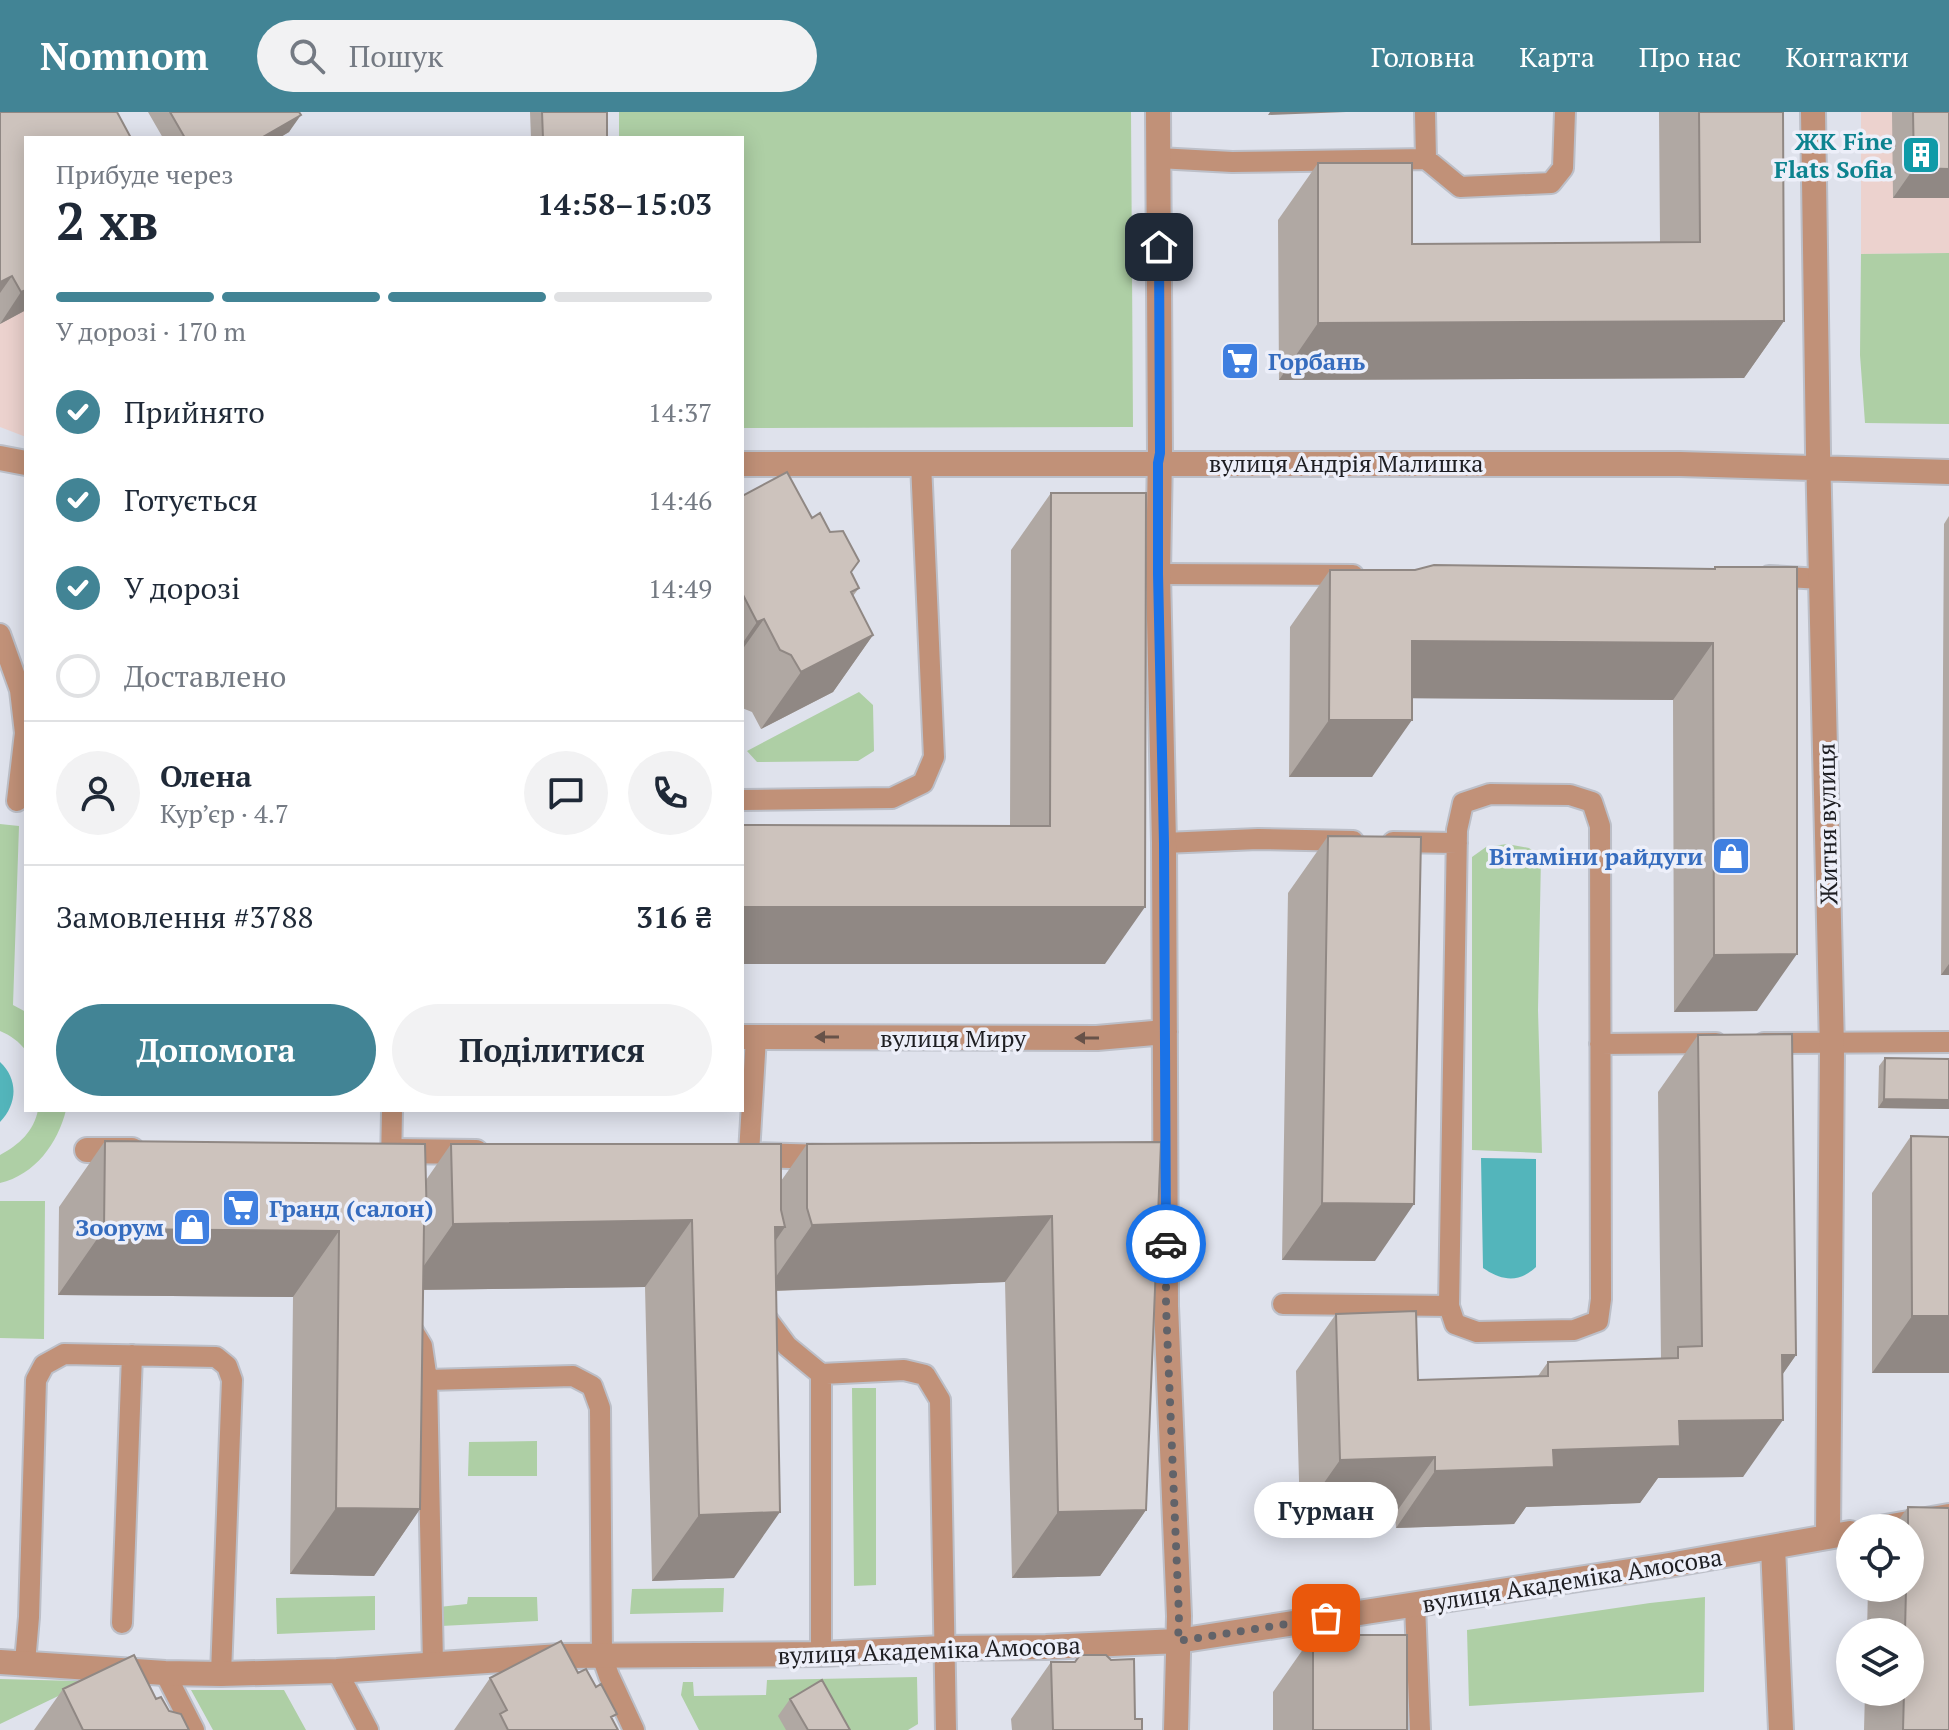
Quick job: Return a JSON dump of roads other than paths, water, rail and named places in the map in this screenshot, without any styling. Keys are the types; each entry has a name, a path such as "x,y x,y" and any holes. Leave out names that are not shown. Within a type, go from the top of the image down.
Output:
{"street":[{"path":"1158,112 1158,574 1165,1032 1155,1165 1166,1306 1179,1616 1176,1730"},
{"name":"Житня вулиця","path":"1813,112 1839,1514"},
{"path":"0,458 24,463"},
{"name":"вулиця Андрія Малишка","path":"744,464 1680,464 1949,472"},
{"name":"вулиця Миру","path":"749,1037 1097,1038 1165,1032"},
{"path":"87,1150 151,1150"},
{"path":"382,1151 499,1153"},
{"path":"740,1155 855,1157"},
{"path":"1924,1520 1949,1516"},
{"name":"вулиця Академіка Амосова","path":"0,1662 221,1674 337,1671 560,1656 821,1654 1178,1641 1669,1565 1836,1536"},
{"path":"1773,1547 1781,1730"}],"lane":[{"path":"1425,112 1426,159"},
{"path":"1158,158 1232,162 1426,159 1460,187 1551,183 1563,168 1565,112"},
{"path":"744,800 892,798 923,783 934,757 921,463"},
{"path":"1158,574 1367,575"},
{"path":"1756,575 1821,579"},
{"path":"0,634 20,690 24,726"},
{"path":"14,801 24,739"},
{"path":"1490,794 1570,795 1592,802 1600,826 1601,1299 1598,1321 1574,1330 1477,1332 1455,1324 1449,1306 1457,843 1463,803 1490,794"},
{"path":"1164,843 1258,839 1457,843"},
{"path":"744,1103 749,1037"},
{"path":"1600,1044 1949,1042"},
{"path":"391,1187 382,1151 392,1112"},
{"path":"743,1112 740,1155 748,1188"},
{"path":"750,1291 765,1319 787,1346 821,1374 904,1370 925,1375 940,1400 946,1730"},
{"path":"1283,1304 1449,1306"},
{"path":"401,1309 422,1346 427,1380 433,1664"},
{"path":"25,1662 36,1380 44,1365 64,1354 216,1357 227,1366 232,1380 221,1674"},
{"path":"122,1623 132,1355"},
{"path":"821,1374 821,1654"},
{"path":"427,1380 573,1376 592,1386 600,1408 602,1656 634,1730"},
{"path":"1415,1605 1420,1730"},
{"path":"337,1671 368,1730"},
{"path":"165,1673 194,1730"}],"water":[{"path":"0,1062 10,1076 14,1092 10,1108 0,1122"},
{"path":"1481,1158 1536,1159 1536,1267 1517,1278 1497,1276 1483,1268"}],"place":[{"name":"ЖК Fine Flats Sofia","path":"1921,155"},
{"name":"Горбань","path":"1240,361"},
{"name":"Вітаміни райдуги","path":"1731,856"},
{"name":"Гранд (салон)","path":"241,1208"},
{"name":"Зоорум","path":"192,1227"},
{"name":"Гурман","path":"1326,1618"}]}
